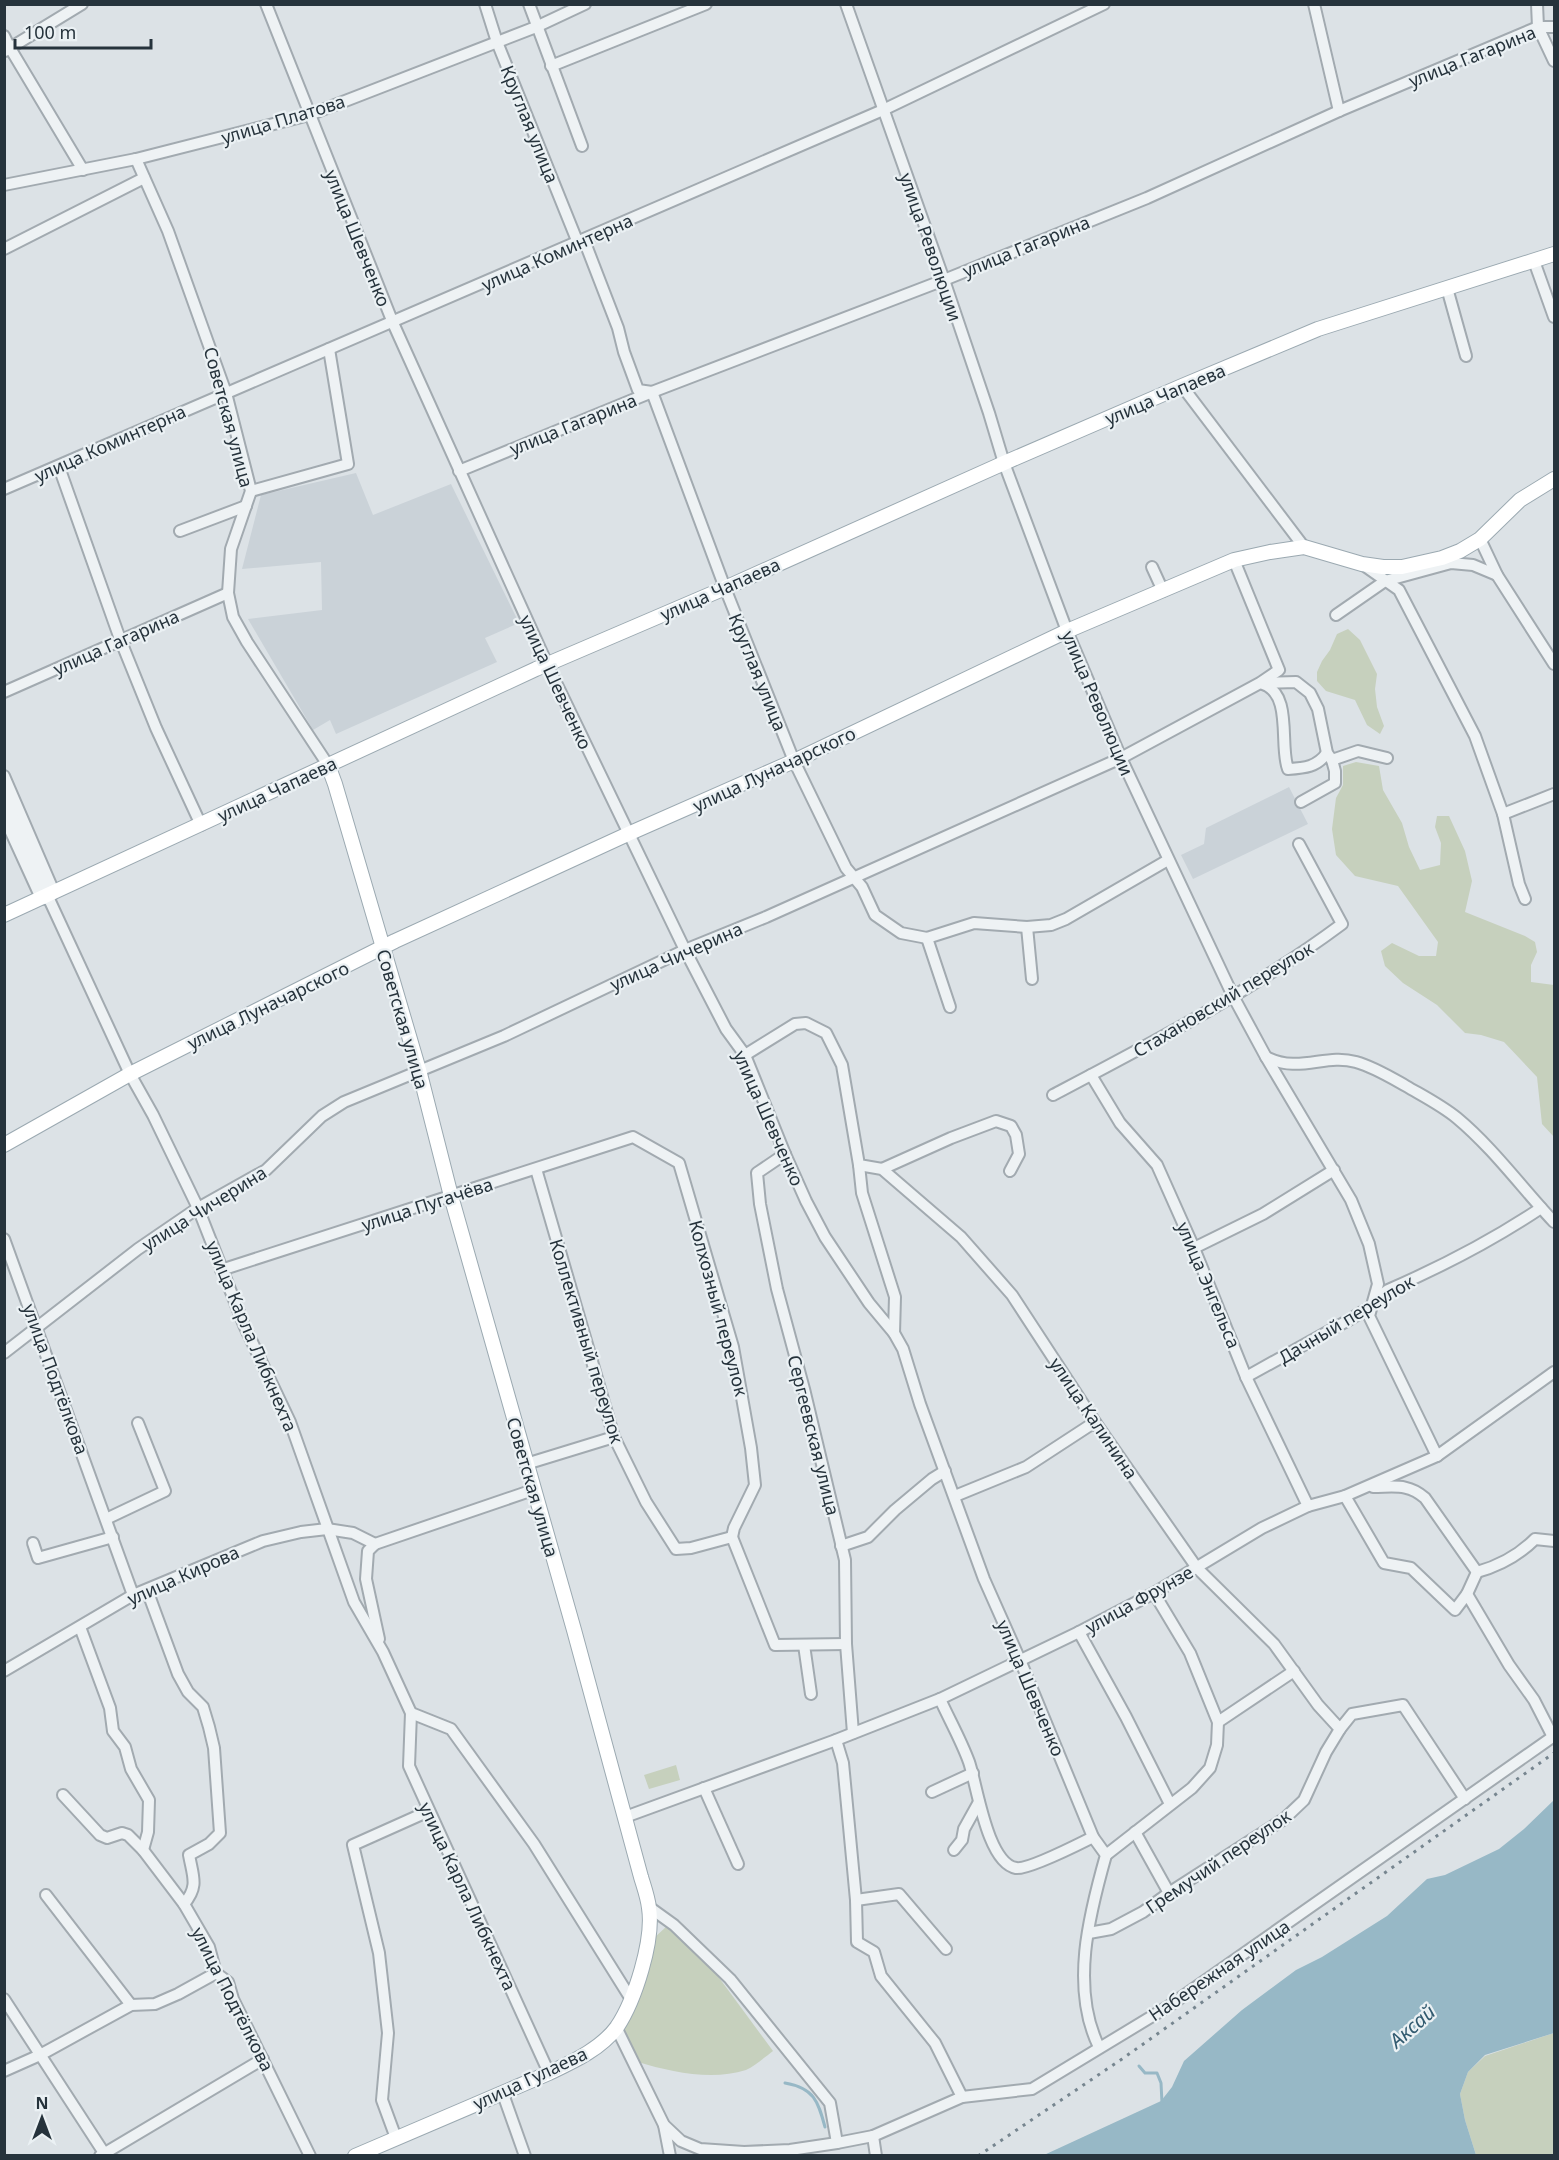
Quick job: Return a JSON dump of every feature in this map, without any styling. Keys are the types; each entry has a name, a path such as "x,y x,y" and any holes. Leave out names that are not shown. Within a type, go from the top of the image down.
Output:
{"main road":[{"name":"улица Чапаева","path":"4,915 547,664 1182,386 1318,329 1554,254"},
{"name":"улица Луначарского","path":"4,1146 130,1074 382,948 628,834 794,761 1067,631 1234,560 1270,552 1304,548 1362,564 1383,567 1421,564 1460,551 1480,539 1520,500 1554,479"},
{"name":"Советская улица","path":"328,765 419,1070 451,1196 574,1630 649,1907"},
{"name":"улица Гулаева","path":"355,2156 549,2073 598,2045 616,2027 631,1998 649,1934 649,1907"}],"street":[{"path":"7,49 82,4"},
{"name":"улица Шевченко","path":"266,4 393,323 547,664 685,950 726,1029 745,1055 785,1154 825,1237 869,1303 903,1348 920,1404 984,1579 1093,1837 1106,1855"},
{"name":"Круглая улица","path":"485,4 497,42 618,328 638,390 651,392 725,588 794,761 846,868 862,887 874,915 901,933 927,938"},
{"path":"529,4 582,146"},
{"name":"улица Платова","path":"4,185 136,159 309,115 536,27 585,4"},
{"path":"551,66 706,4"},
{"name":"улица Революции","path":"846,4 944,279 1004,463 1067,631 1121,758 1233,996 1266,1057 1351,1200 1369,1244 1378,1284 1369,1316 1437,1456"},
{"name":"улица Коминтерна","path":"4,489 883,110 1104,4"},
{"path":"1314,4 1339,111"},
{"path":"1537,4 1538,27 1554,61"},
{"name":"улица Гагарина","path":"459,471 651,392 1147,198 1339,111 1538,27 1554,27"},
{"path":"4,36 7,49 83,170"},
{"name":"Советская улица","path":"136,159 188,285 226,393 251,491 231,549 228,593 233,617 328,765"},
{"path":"4,249 144,178"},
{"path":"1534,261 1554,317"},
{"path":"1447,288 1466,356"},
{"path":"251,491 348,464 329,349"},
{"path":"1182,386 1304,548"},
{"path":"59,467 120,639 156,728 201,825"},
{"path":"180,531 246,506"},
{"path":"1480,539 1497,575 1554,664"},
{"name":"улица Чичерина","path":"4,1353 38,1329 129,1256 198,1208 266,1170 322,1116 344,1102 504,1036 685,950 853,878 1121,758 1260,683 1279,670 1234,560"},
{"path":"1336,615 1385,581 1451,563 1473,565 1497,575"},
{"path":"1362,564 1399,590 1475,736 1503,814 1519,884 1525,899"},
{"path":"1152,567 1162,591"},
{"name":"улица Гагарина","path":"4,692 228,593"},
{"path":"1260,683 1296,682 1310,693 1318,709 1329,756 1335,771 1335,783 1301,802"},
{"path":"1260,683 1270,686 1277,696 1284,722 1284,758 1288,769 1306,768 1329,756 1358,751 1387,758"},
{"name":"улица Карла Либкнехта","path":"4,776 48,896"},
{"path":"1503,814 1554,794"},
{"name":"улица Карла Либкнехта","path":"4,797 130,1074 153,1115 198,1208 244,1325 290,1422 354,1602 382,1652 411,1713 409,1766 549,2073"},
{"name":"улица Карла Либкнехта","path":"4,817 48,896"},
{"name":"Стахановский переулок","path":"1053,1095 1284,966 1342,924 1299,844"},
{"path":"950,1007 927,938 974,923 1027,927 1051,925 1066,919 1168,860"},
{"path":"1027,927 1032,979"},
{"path":"745,1055 795,1024 806,1023 826,1033 842,1065 859,1165"},
{"path":"1266,1057 1280,1064 1297,1065 1347,1060 1360,1063 1389,1076 1455,1116 1477,1136 1554,1222"},
{"name":"улица Энгельса","path":"1091,1075 1120,1122 1157,1165 1194,1248 1246,1377 1308,1506"},
{"path":"882,1170 951,1138 996,1121 1011,1126 1016,1135 1020,1154 1010,1171"},
{"name":"улица Пугачёва","path":"221,1270 633,1137"},
{"name":"Колхозный переулок","path":"633,1137 679,1163 733,1347 744,1401 755,1485 734,1528 732,1537"},
{"name":"Сергеевская улица","path":"785,1154 757,1173 760,1204 777,1289 807,1400 845,1560 846,1644 853,1733"},
{"name":"улица Шевченко","path":"859,1165 862,1194 895,1298 894,1334"},
{"name":"улица Калинина","path":"859,1165 882,1170 961,1237 1012,1295 1095,1422 1197,1568 1274,1644 1318,1705 1340,1729"},
{"name":"Коллективный переулок","path":"536,1170 614,1437 646,1502 676,1549 691,1548 732,1537"},
{"path":"1194,1248 1263,1214 1334,1170"},
{"name":"Дачный переулок","path":"1246,1377 1372,1305 1388,1290 1486,1242 1541,1208"},
{"name":"улица Подтёлкова","path":"4,1239 133,1595"},
{"name":"улица Фрунзе","path":"624,1817 836,1740 940,1699 1154,1593 1262,1528 1308,1506 1345,1496 1437,1456 1554,1372"},
{"path":"955,1496 1026,1467 1095,1422"},
{"path":"106,1519 165,1491 138,1423"},
{"path":"526,1464 614,1437"},
{"path":"841,1546 868,1537 895,1510 945,1471"},
{"path":"1366,1487 1408,1486 1418,1492 1425,1498 1477,1572"},
{"path":"382,1652 366,1578 368,1551 375,1544 533,1490"},
{"path":"1345,1496 1384,1563 1412,1568 1455,1610 1467,1594 1477,1572"},
{"name":"улица Кирова","path":"4,1671 133,1595 263,1540 327,1529 353,1533 375,1544"},
{"path":"33,1543 38,1558 113,1537"},
{"path":"732,1537 775,1645 846,1644"},
{"path":"1477,1572 1489,1569 1522,1551 1535,1539 1554,1540"},
{"path":"147,1590 178,1674 188,1692 202,1707 214,1748 220,1833 209,1844 189,1855 195,1884 192,1894 184,1904"},
{"path":"1099,2047 1089,2028 1084,2004 1083,1965 1097,1887 1106,1855 1192,1788 1210,1768 1217,1745 1218,1722 1190,1653 1154,1593"},
{"path":"1467,1594 1554,1736"},
{"path":"80,1627 110,1708 113,1731 125,1747 131,1768 149,1800 148,1832 143,1850"},
{"path":"1079,1632 1170,1804"},
{"path":"804,1645 811,1694"},
{"path":"1218,1722 1294,1671"},
{"path":"940,1699 973,1773 979,1802 995,1850 1005,1862 1016,1868 1028,1866 1093,1837"},
{"path":"1340,1729 1352,1714 1403,1706 1466,1799"},
{"path":"411,1713 451,1729 534,1844 631,1998"},
{"name":"Гремучий переулок","path":"1089,1933 1111,1929 1143,1912 1284,1820 1304,1800 1326,1752 1340,1729"},
{"name":"Набережная улица","path":"664,2125 681,2141 700,2149 744,2152 790,2150 873,2136 962,2097 1032,2089 1169,2006 1554,1736"},
{"path":"836,1740 843,1763 856,1900 857,1942 874,1952 881,1976 935,2043 962,2097"},
{"path":"932,1792 973,1773"},
{"path":"704,1788 738,1864"},
{"name":"улица Подтёлкова","path":"63,1795 100,1835 107,1838 122,1833 128,1835 143,1850 184,1904 209,1947 216,1973 228,1982 233,1999 310,2156"},
{"path":"954,1850 962,1840 964,1830 979,1802"},
{"path":"396,2138 382,2100 388,2033 379,1953 353,1845 429,1811"},
{"path":"1135,1832 1169,1893"},
{"path":"856,1900 899,1894 946,1949"},
{"path":"46,1895 131,2005"},
{"path":"649,1907 674,1925 737,1988 830,2103 837,2143"},
{"path":"4,2071 40,2055 131,2005 155,2004 216,1973"},
{"path":"4,1999 104,2155 263,2059"},
{"path":"616,2027 664,2125 670,2156"},
{"path":"503,2094 525,2156"},
{"path":"873,2136 876,2156"}],"shaded area":[{"path":"356,473 373,515 451,484 519,623 485,638 497,662 336,734 330,720 313,730 248,619 322,610 321,562 242,569 261,495"},
{"path":"1289,787 1308,824 1193,879 1181,855 1204,844 1206,828"}],"green space":[{"path":"1348,629 1360,640 1377,674 1375,689 1377,707 1384,726 1380,734 1367,725 1355,700 1326,691 1317,681 1317,672 1337,634"},
{"path":"1356,762 1379,766 1383,790 1402,823 1409,847 1420,870 1440,865 1441,843 1435,827 1437,816 1449,816 1465,851 1472,881 1465,912 1535,942 1537,952 1531,965 1531,982 1554,985 1554,1137 1542,1124 1537,1077 1504,1042 1465,1033 1437,1005 1403,983 1385,966 1381,951 1392,943 1419,956 1436,956 1438,942 1398,886 1355,876 1336,855 1332,829 1336,798 1343,785 1343,766"},
{"path":"676,1765 680,1780 649,1789 644,1775"},
{"path":"667,1926 706,1960 773,2051 746,2070 706,2075 664,2069 638,2062 627,2042 624,2028 654,1938"},
{"path":"1554,2033 1554,2155 1476,2155 1460,2094 1468,2072 1485,2056"}],"water":[{"name":"Аксай","path":"1554,1800 1554,2033 1485,2055 1468,2072 1460,2094 1476,2155 1044,2155 1161,2101 1172,2087 1184,2061 1242,2010 1296,1970 1322,1957 1387,1916 1427,1879 1445,1875 1499,1849"}],"waterway":[{"path":"1139,2066 1145,2073 1157,2073 1161,2083 1162,2103"},
{"path":"785,2083 809,2092 817,2103 825,2127"}],"railway":[{"path":"978,2156 1122,2059 1554,1753"}]}
